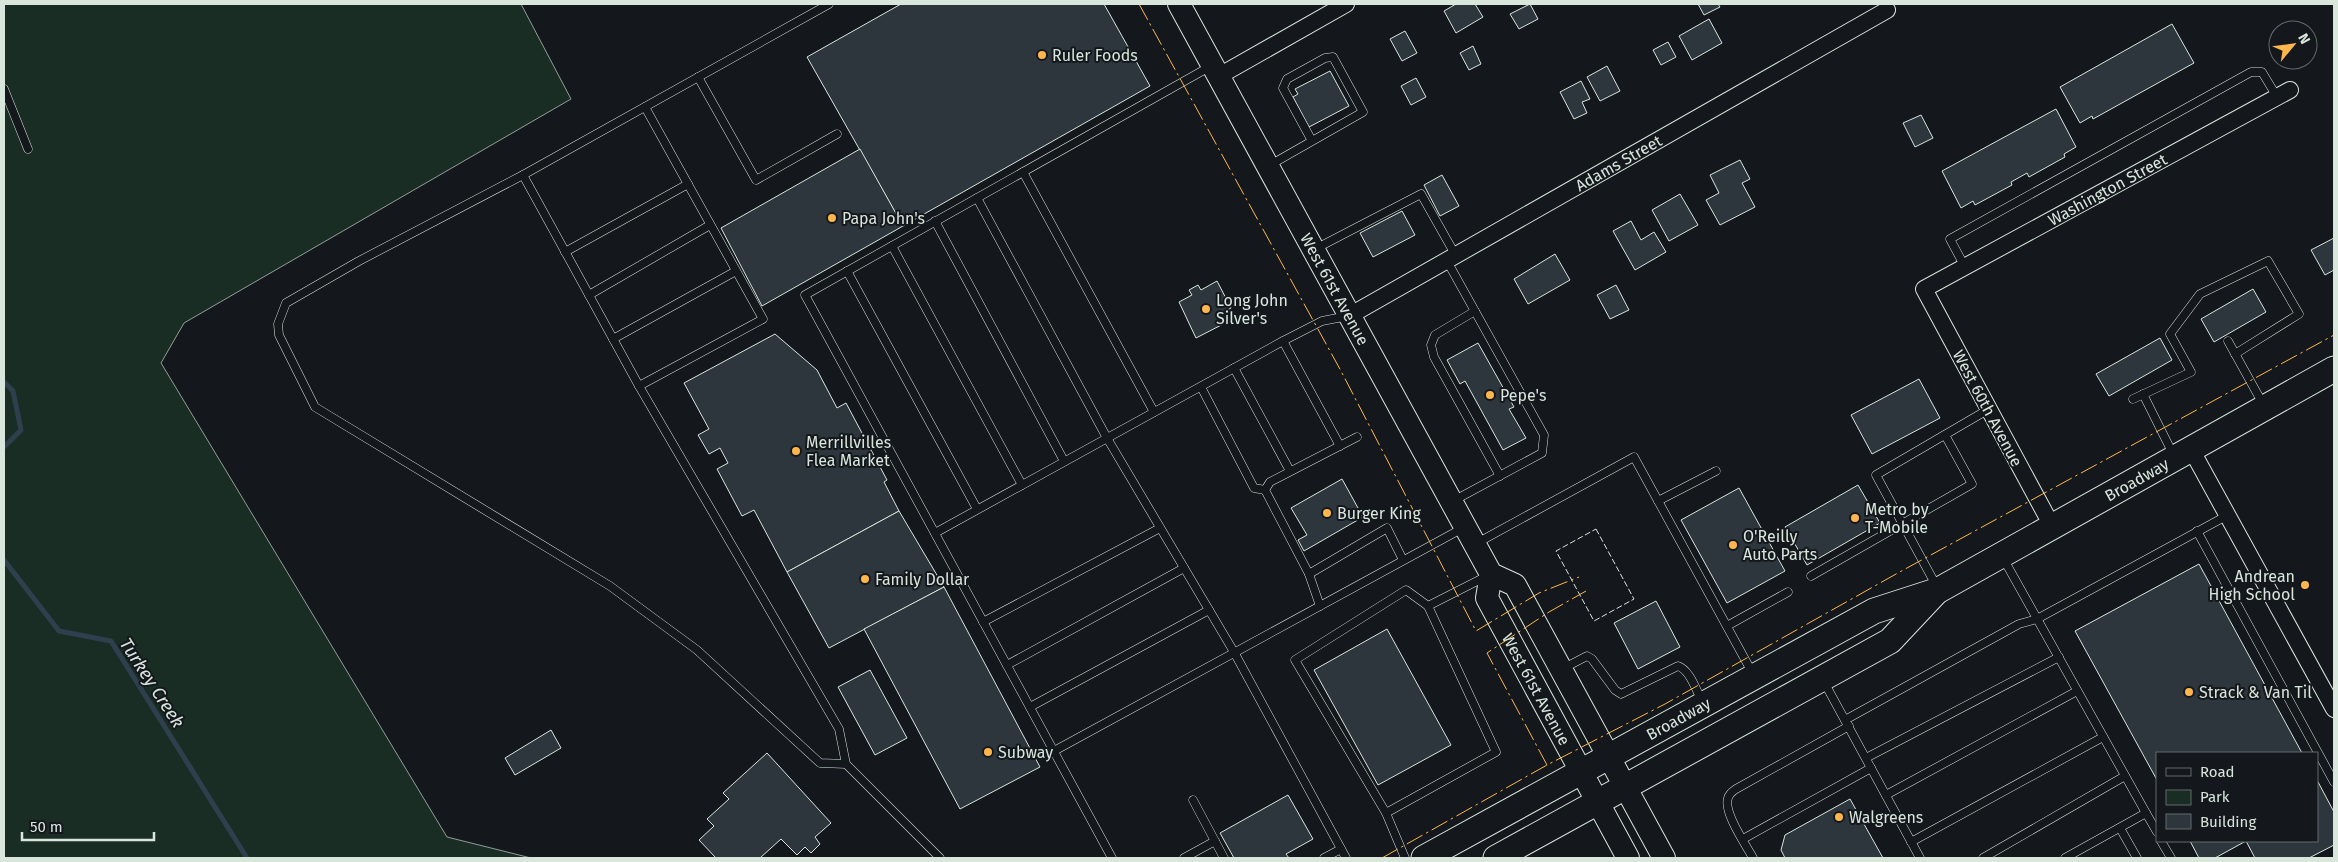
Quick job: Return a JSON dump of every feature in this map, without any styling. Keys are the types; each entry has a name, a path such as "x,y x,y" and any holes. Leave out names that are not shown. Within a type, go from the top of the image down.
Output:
{"main road":[{"name":"West 61st Avenue","path":"1179,4 1491,574 1515,585 1664,858"},
{"name":"Broadway","path":"1424,858 1874,612 1939,590 2334,369"},
{"name":"West 61st Avenue","path":"1491,574 1487,598 1628,858"},
{"name":"Broadway","path":"1509,853 1624,786 1890,641 1939,590"}],"street":[{"path":"1216,71 1346,4"},
{"name":"Adams Street","path":"1350,316 1887,10"},
{"name":"Washington Street","path":"1924,289 2284,93"},
{"name":"West 60th Avenue","path":"1924,289 2052,526"},
{"path":"2183,453 2228,515 2334,709"}],"lane":[{"path":"830,4 523,175 359,261 286,303 278,324 279,335 315,407 610,586 697,650 820,763 846,764"},
{"path":"1268,166 1312,141 1363,112 1333,57 1325,58 1287,79 1283,88 1312,141"},
{"path":"1112,858 805,295 1023,172 1216,71"},
{"path":"1965,266 1950,239 2251,72 2262,72 2284,93"},
{"path":"698,77 756,180 837,134"},
{"path":"4,89 28,149"},
{"path":"639,386 763,319 645,107"},
{"path":"1023,172 1154,412"},
{"path":"523,175 639,386 839,729 846,764 940,858"},
{"path":"565,252 688,184"},
{"path":"1314,250 1421,194 1475,311 1544,435 1542,453 1451,502"},
{"path":"977,198 1107,438 1234,652 1346,858"},
{"path":"936,222 1064,461"},
{"path":"589,295 710,225"},
{"path":"892,246 1022,485"},
{"path":"2133,399 2190,372 2170,334 2200,294 2268,262 2299,314 2235,354"},
{"path":"613,339 736,271"},
{"path":"847,271 977,509"},
{"path":"1475,311 1435,335 1431,345 1434,357 1500,476"},
{"path":"935,532 1283,341 1322,321 1350,316"},
{"path":"1283,341 1340,446"},
{"path":"2228,341 2265,408"},
{"path":"1234,368 1290,471"},
{"path":"1201,387 1254,488 1265,490"},
{"path":"2143,394 2183,453"},
{"path":"1939,590 1876,475 1989,410"},
{"path":"1811,576 1972,484 1945,435"},
{"path":"1265,490 1270,482 1357,437"},
{"path":"1054,751 1404,560 1470,536 1634,458 1755,678"},
{"path":"1658,501 1716,471"},
{"path":"1265,490 1309,574 1320,606"},
{"path":"1753,858 1728,811 1728,798 1736,788 2019,624 2037,619 2228,515"},
{"path":"983,622 1160,528"},
{"path":"1309,574 1387,528 1404,560"},
{"path":"2197,531 2318,752"},
{"path":"2001,554 2156,830"},
{"path":"1007,665 1184,568"},
{"path":"1428,606 1491,574"},
{"path":"1386,813 1496,752 1428,606 1406,590 1294,660 1386,813 1405,858"},
{"path":"1727,626 1788,592"},
{"path":"1030,707 1209,610"},
{"path":"1562,669 1587,656 1592,659 1615,690 1621,694 1678,666 1684,668 1704,705"},
{"path":"1866,758 2059,657"},
{"path":"1822,678 1920,858"},
{"path":"1886,795 2078,691"},
{"path":"1911,842 2104,737"},
{"path":"2318,753 2334,782"},
{"path":"1742,839 1871,768"},
{"path":"1983,858 2125,776"},
{"path":"1193,800 1224,858"},
{"path":"2065,858 2146,813"},
{"path":"2120,828 2137,858"},
{"path":"1184,858 1215,841"},
{"path":"2162,842 2171,858"},
{"path":"1324,858 1341,849"},
{"path":"2080,850 2084,858"}],"green space":[{"path":"4,4 521,4 571,99 184,323 161,363 447,837 531,858 4,858"}],"building":[{"path":"901,4 1104,4 1150,86 903,226 807,57"},
{"path":"1456,4 1475,4 1483,17 1456,33 1444,11"},
{"path":"1530,4 1538,19 1519,29 1510,14"},
{"path":"1698,4 1718,4 1720,7 1704,15"},
{"path":"1709,19 1722,43 1692,60 1679,36"},
{"path":"2172,24 2194,63 2093,119 2092,116 2080,123 2060,87"},
{"path":"1405,31 1417,53 1402,61 1390,39"},
{"path":"1668,42 1676,57 1661,65 1653,50"},
{"path":"1473,46 1481,64 1469,70 1460,53"},
{"path":"1607,66 1620,91 1600,101 1587,77"},
{"path":"1330,71 1349,106 1309,127 1293,97 1298,94 1295,89"},
{"path":"1416,78 1426,97 1411,105 1401,86"},
{"path":"1581,81 1590,99 1582,102 1587,113 1574,119 1560,92"},
{"path":"2056,109 2076,147 2064,154 2065,157 2029,177 2027,173 2011,182 2012,185 1975,205 1973,201 1961,208 1942,171"},
{"path":"1921,115 1933,138 1915,147 1903,123"},
{"path":"860,149 903,226 762,306 721,228"},
{"path":"1740,160 1750,179 1742,183 1755,207 1720,225 1706,200 1719,193 1710,175"},
{"path":"1442,175 1459,206 1440,216 1424,185"},
{"path":"1680,194 1698,225 1669,241 1652,210"},
{"path":"1402,211 1415,235 1373,257 1360,233"},
{"path":"1631,221 1641,240 1654,232 1666,252 1635,270 1613,231"},
{"path":"2334,238 2334,270 2325,275 2311,250"},
{"path":"1555,254 1570,280 1528,304 1514,279"},
{"name":"Long John Silver's","path":"1217,281 1231,308 1226,311 1231,320 1196,338 1179,302 1192,295 1189,290 1198,285 1201,290"},
{"path":"1616,285 1629,310 1610,319 1597,295"},
{"path":"2253,289 2266,312 2214,342 2201,319"},
{"name":"Merrillvilles Flea Market","path":"775,334 817,370 837,408 846,403 887,480 884,482 899,511 787,572 754,510 742,516 717,469 728,463 720,448 709,454 698,435 709,429 684,383"},
{"path":"2160,338 2172,360 2109,396 2096,374"},
{"name":"Pepe's","path":"1478,343 1514,407 1509,409 1526,438 1503,450 1465,381 1460,384 1447,360"},
{"path":"1919,379 1940,418 1872,454 1851,415"},
{"name":"Burger King","path":"1342,479 1363,517 1304,551 1298,540 1307,535 1291,508"},
{"path":"1858,485 1880,523 1807,565 1785,527"},
{"name":"O'Reilly Auto Parts","path":"1739,488 1785,571 1727,603 1681,520"},
{"name":"Family Dollar","path":"899,511 944,587 829,648 787,572"},
{"name":"Strack & Van Til","path":"2199,564 2301,752 2156,752 2156,778 2075,631"},
{"path":"944,587 1040,767 960,809 864,629"},
{"path":"1656,601 1680,647 1638,669 1614,623"},
{"path":"1387,629 1451,745 1378,785 1314,670"},
{"path":"870,670 907,738 875,755 838,687"},
{"path":"551,730 561,748 515,775 505,758"},
{"path":"767,753 831,823 815,837 820,844 811,853 805,847 797,855 781,839 760,858 716,858 699,840 714,826 707,819 729,799 723,793"},
{"path":"2318,782 2334,812 2334,845 2309,858 2255,858 2247,842 2318,842"},
{"path":"1288,795 1313,839 1286,854 1289,858 1234,858 1220,833"},
{"name":"Walgreens","path":"1850,799 1883,858 1785,858 1781,850 1785,835"},
{"path":"2191,842 2244,842 2215,858 2199,858"}],"waterway":[{"name":"Turkey Creek","path":"4,382 13,391 21,430 4,447"},
{"name":"Turkey Creek","path":"4,560 59,631 111,641 247,858"}],"fence":[{"path":"1596,529 1634,599 1594,621 1556,551 1596,529"}],"power":[{"path":"1139,4 1341,371 1476,631 1539,593 1579,577"},
{"path":"1382,858 1547,765 1665,704 1896,574 2334,335"},
{"path":"1547,765 1487,653 1549,612 1586,591"}],"place":[{"name":"Ruler Foods","path":"1042,55"},
{"name":"Papa John's","path":"832,218"},
{"name":"Long John Silver's","path":"1206,309"},
{"name":"Pepe's","path":"1490,395"},
{"name":"Merrillvilles Flea Market","path":"796,451"},
{"name":"Burger King","path":"1327,513"},
{"name":"Metro by T-Mobile","path":"1855,518"},
{"name":"O'Reilly Auto Parts","path":"1733,545"},
{"name":"Family Dollar","path":"865,579"},
{"name":"Andrean High School","path":"2305,585"},
{"name":"Strack & Van Til","path":"2189,692"},
{"name":"Subway","path":"988,752"},
{"name":"Walgreens","path":"1839,817"}]}
